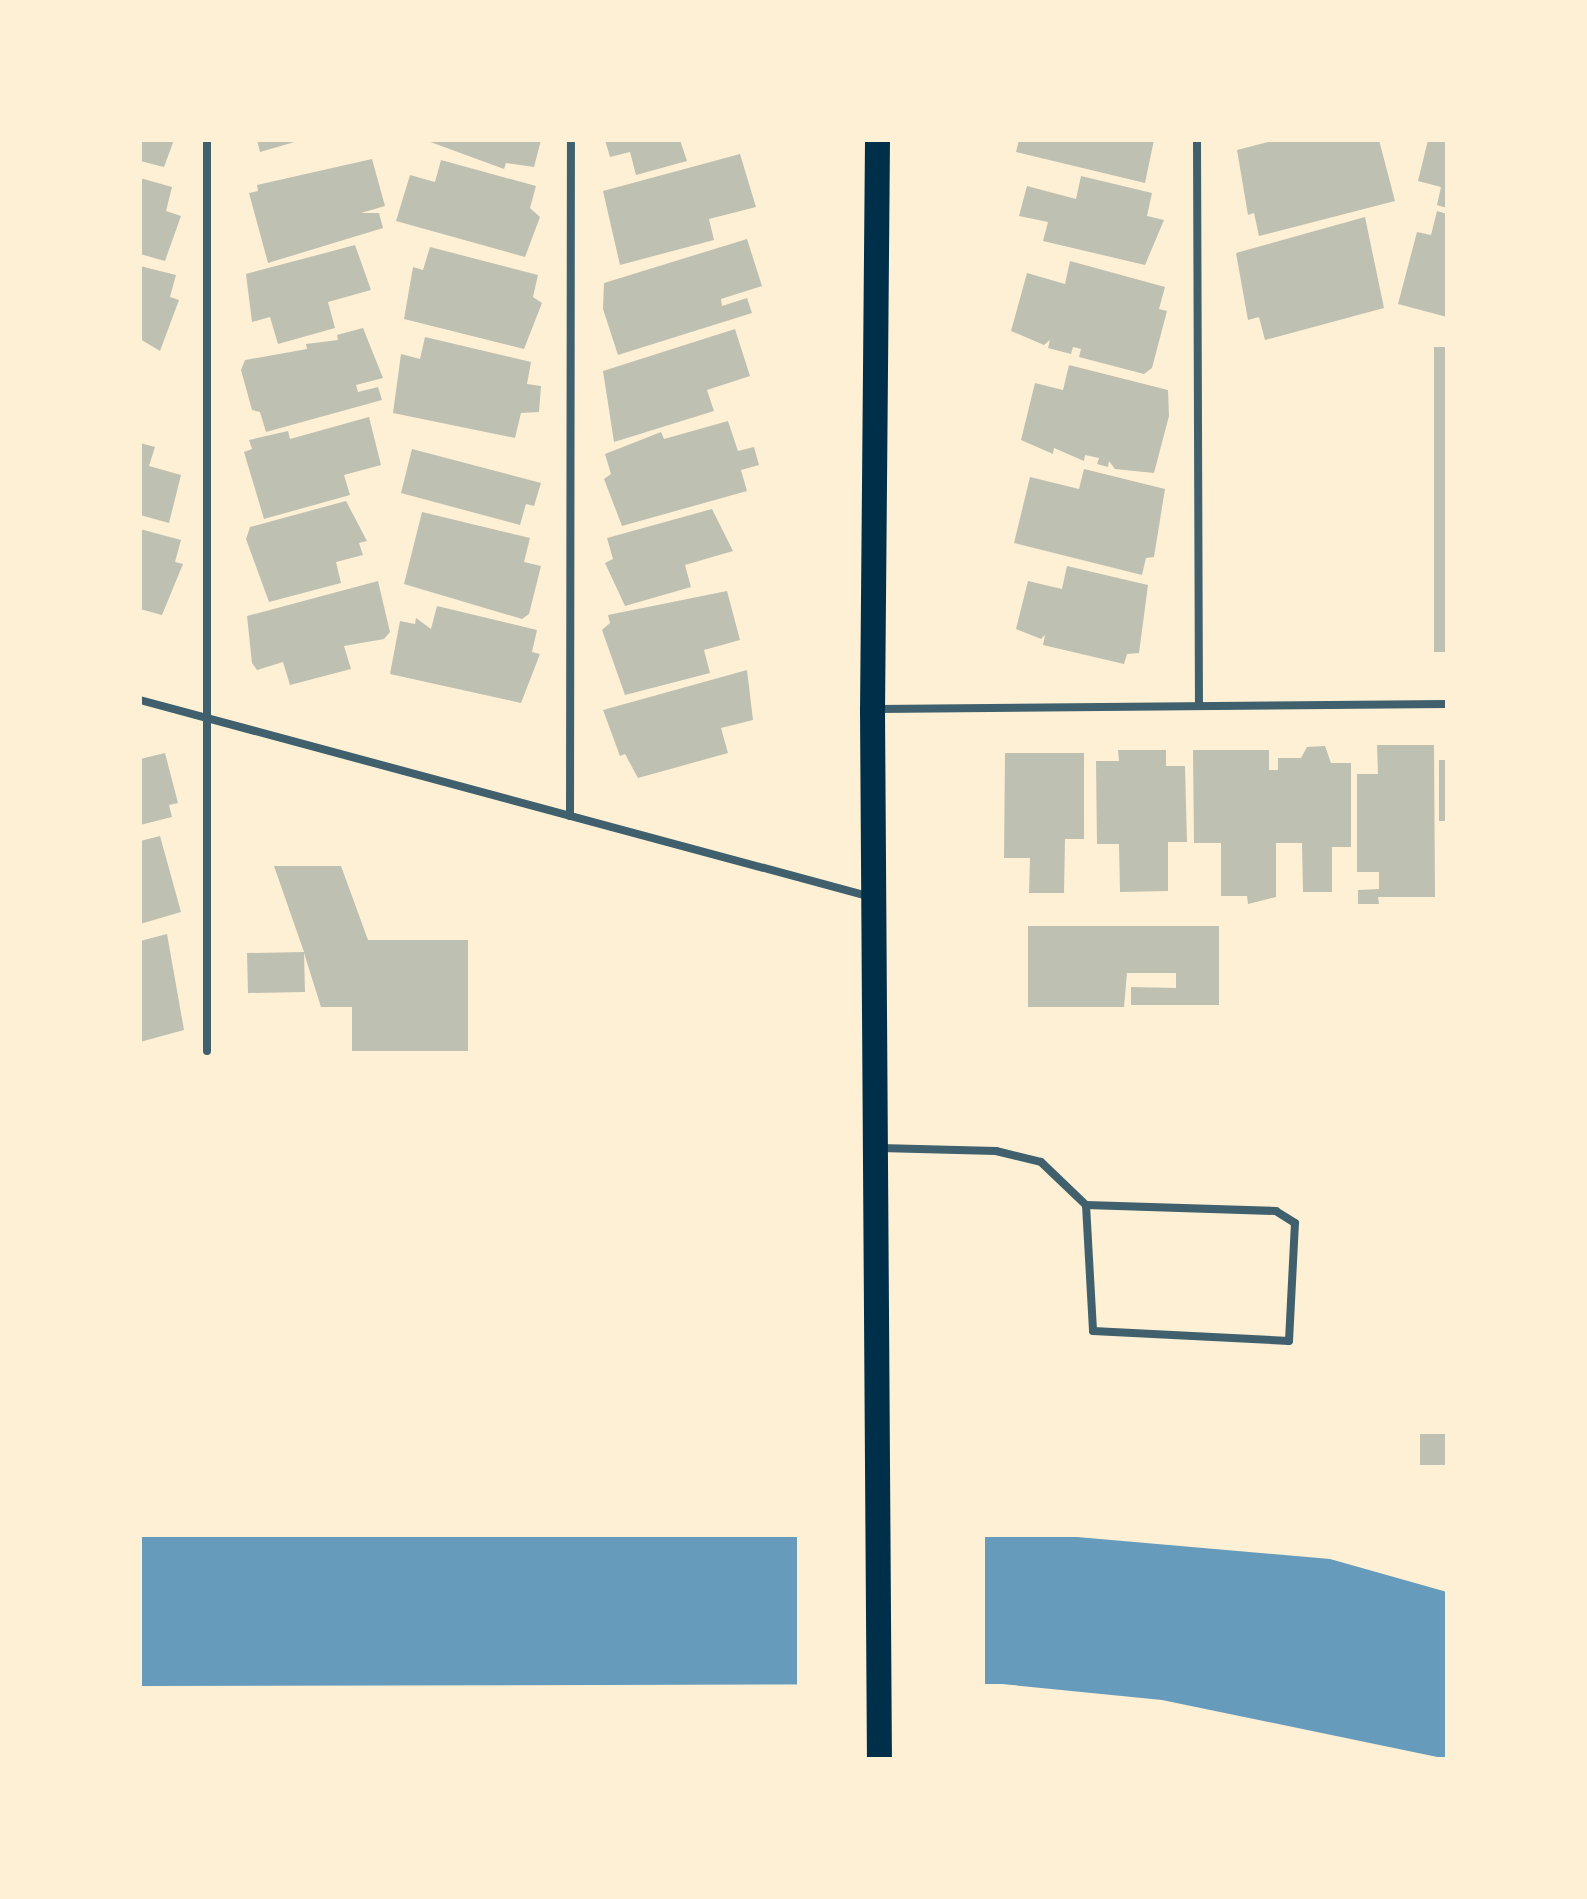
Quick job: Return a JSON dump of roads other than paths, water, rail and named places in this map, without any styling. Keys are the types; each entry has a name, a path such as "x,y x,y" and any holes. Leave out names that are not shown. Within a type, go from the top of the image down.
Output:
{"main road":[{"path":"877,140 872,710 878,1759"}],"lane":[{"path":"207,140 207,1051"},
{"path":"570,816 571,140"},
{"path":"1197,140 1199,706"},
{"path":"140,700 873,897"},
{"path":"872,710 1447,704"},
{"path":"876,1148 996,1151 1041,1162 1086,1205 1276,1212 1295,1223 1289,1341 1093,1331 1086,1205"}],"water":[{"path":"140,1537 1077,1537 1330,1559 1447,1592 1447,1759 1162,1700 1002,1684 140,1686"}]}
